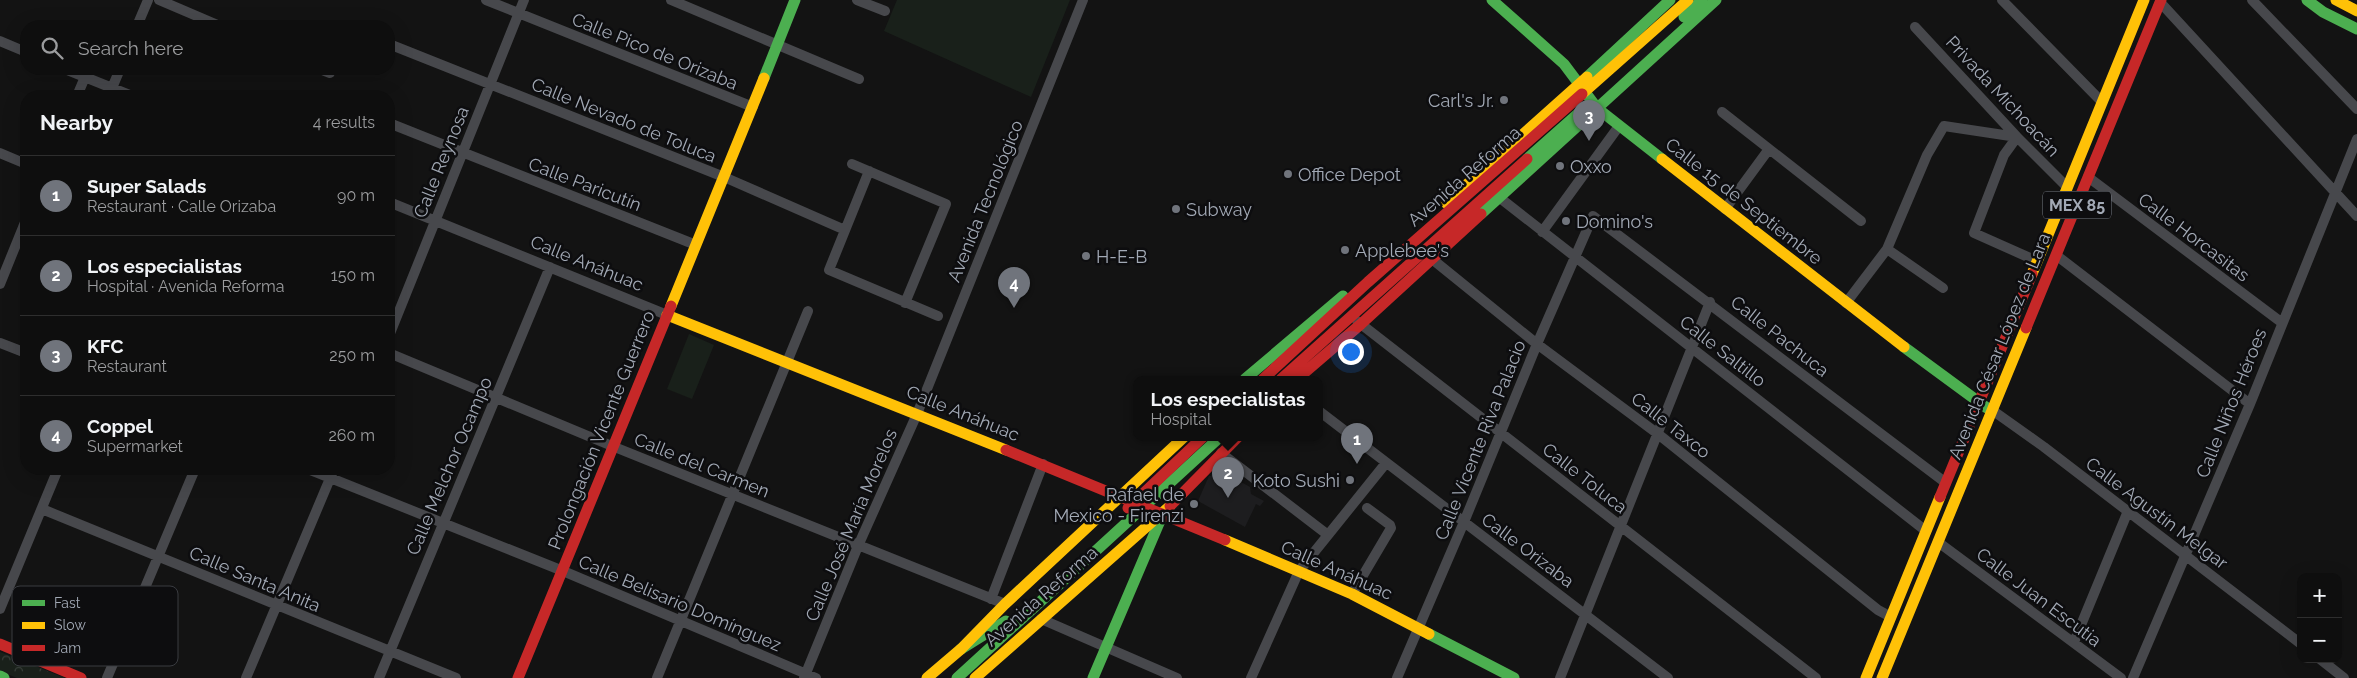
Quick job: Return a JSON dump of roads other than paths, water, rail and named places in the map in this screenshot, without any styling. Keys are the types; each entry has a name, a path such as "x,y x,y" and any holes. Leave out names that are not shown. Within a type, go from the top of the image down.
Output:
{"street":[{"path":"140,20 148,0"},
{"path":"159,0 206,20"},
{"name":"Calle Pico de Orizaba","path":"486,0 753,107"},
{"name":"Calle Reynosa","path":"395,321 524,0"},
{"path":"671,0 859,79"},
{"name":"Prolongación Vicente Guerrero","path":"518,678 724,178 795,0"},
{"path":"857,0 886,11"},
{"name":"Avenida Tecnológico","path":"917,414 1083,0"},
{"name":"Calle 15 de Septiembre","path":"1492,0 1564,64 1588,96 1619,126 1978,404 1992,410"},
{"name":"Avenida Reforma","path":"1300,376 1500,198 1670,0"},
{"name":"Avenida Reforma","path":"1285,376 1588,96 1688,0"},
{"name":"Avenida Reforma","path":"1249,376 1337,305 1702,0"},
{"name":"Avenida Reforma","path":"1588,96 1716,0"},
{"path":"2002,0 2102,102"},
{"name":"Avenida César López de Lara","path":"1866,678 2144,0"},
{"path":"2252,0 2357,108"},
{"path":"2307,0 2323,12 2357,28"},
{"path":"2336,0 2357,11"},
{"path":"2161,1 2357,216"},
{"name":"Avenida César López de Lara","path":"1882,678 2161,1"},
{"name":"Privada Michoacán","path":"1915,27 2017,137 2067,187"},
{"path":"0,42 20,50"},
{"name":"Calle Nevado de Toluca","path":"395,46 724,178 845,230"},
{"path":"80,75 117,90"},
{"path":"112,88 117,75"},
{"path":"80,90 85,77"},
{"path":"1722,112 1861,221"},
{"name":"Calle Paricutín","path":"395,126 462,154 696,245"},
{"path":"1542,232 1619,126"},
{"path":"1846,303 1887,249 1927,155 1944,126 2017,137 2004,154 1974,233 2037,260"},
{"name":"Calle Niños Héroes","path":"2133,678 2250,404 2281,322 2357,139"},
{"path":"1725,209 1769,149"},
{"path":"0,153 20,161"},
{"path":"852,164 946,204 905,303"},
{"path":"869,171 829,270 938,316"},
{"name":"Calle Horcasitas","path":"2088,177 2281,322"},
{"name":"Calle Saltillo","path":"1500,198 1926,530"},
{"name":"Calle Anáhuac","path":"395,204 1163,513 1352,594 1420,627 1514,678"},
{"name":"Calle Vicente Riva Palacio","path":"1397,678 1574,257 1594,216"},
{"name":"Calle Pachuca","path":"1594,216 1710,302 1946,483"},
{"path":"0,284 3,268 20,233"},
{"path":"1887,249 1943,288"},
{"path":"2056,255 2250,404"},
{"name":"Calle Taxco","path":"1432,259 1537,344 1658,434 1878,610 1891,617"},
{"name":"Calle Melchor Ocampo","path":"379,678 550,267"},
{"path":"1560,678 1620,526 1694,349 1710,302"},
{"name":"Avenida Reforma","path":"1266,376 1337,305"},
{"name":"Calle Toluca","path":"1337,305 1816,678"},
{"path":"657,678 808,311"},
{"path":"0,343 20,351"},
{"name":"Calle del Carmen","path":"395,355 612,446 1005,604"},
{"name":"Calle Agustín Melgar","path":"1992,410 2128,511 2297,641"},
{"name":"Calle José María Morelos","path":"809,677 858,546 917,414"},
{"name":"Calle Orizaba","path":"1323,415 1668,678"},
{"name":"Avenida Reforma","path":"927,678 961,649 1005,604 1180,441"},
{"name":"Avenida Reforma","path":"1140,504 1199,441"},
{"name":"Avenida Reforma","path":"946,678 1012,622 1140,504 1215,441"},
{"name":"Avenida Reforma","path":"975,678 1002,652 1163,513 1233,441"},
{"path":"1221,452 1328,535"},
{"path":"992,599 1043,464"},
{"path":"1251,678 1299,571 1386,464"},
{"path":"0,609 56,475"},
{"path":"146,586 193,475"},
{"path":"246,678 331,475"},
{"name":"Calle Belisario Domínguez","path":"336,475 442,523 563,571 809,677"},
{"path":"1352,594 1391,528 1390,525 1367,508"},
{"name":"Calle Santa Anita","path":"42,509 456,678"},
{"path":"2074,642 2128,511"},
{"path":"1093,678 1163,513"},
{"name":"Calle Juan Escutia","path":"1938,542 2121,678"},
{"path":"1041,619 1106,649 1177,678"},
{"path":"961,649 1012,622"},
{"path":"1002,652 1012,622"},
{"name":"Avenida Reforma","path":"957,678 1012,622"},
{"path":"0,644 12,649"},
{"path":"2325,663 2344,678"},
{"path":"52,666 81,678"},
{"path":"107,678 112,666"},
{"path":"0,676 4,678"}],"place":[{"name":"Carl's Jr.","path":"1504,100"},
{"name":"KFC","path":"1589,141"},
{"name":"Oxxo","path":"1560,166"},
{"name":"Office Depot","path":"1288,174"},
{"name":"Subway","path":"1176,209"},
{"name":"Domino's","path":"1566,221"},
{"name":"Applebee's","path":"1345,250"},
{"name":"H-E-B","path":"1086,256"},
{"name":"Coppel","path":"1014,308"},
{"name":"Super Salads","path":"1357,464"},
{"name":"Koto Sushi","path":"1350,480"},
{"name":"Los especialistas","path":"1228,498"},
{"name":"Rafael de Mexico - Firenzi","path":"1194,504"}]}
